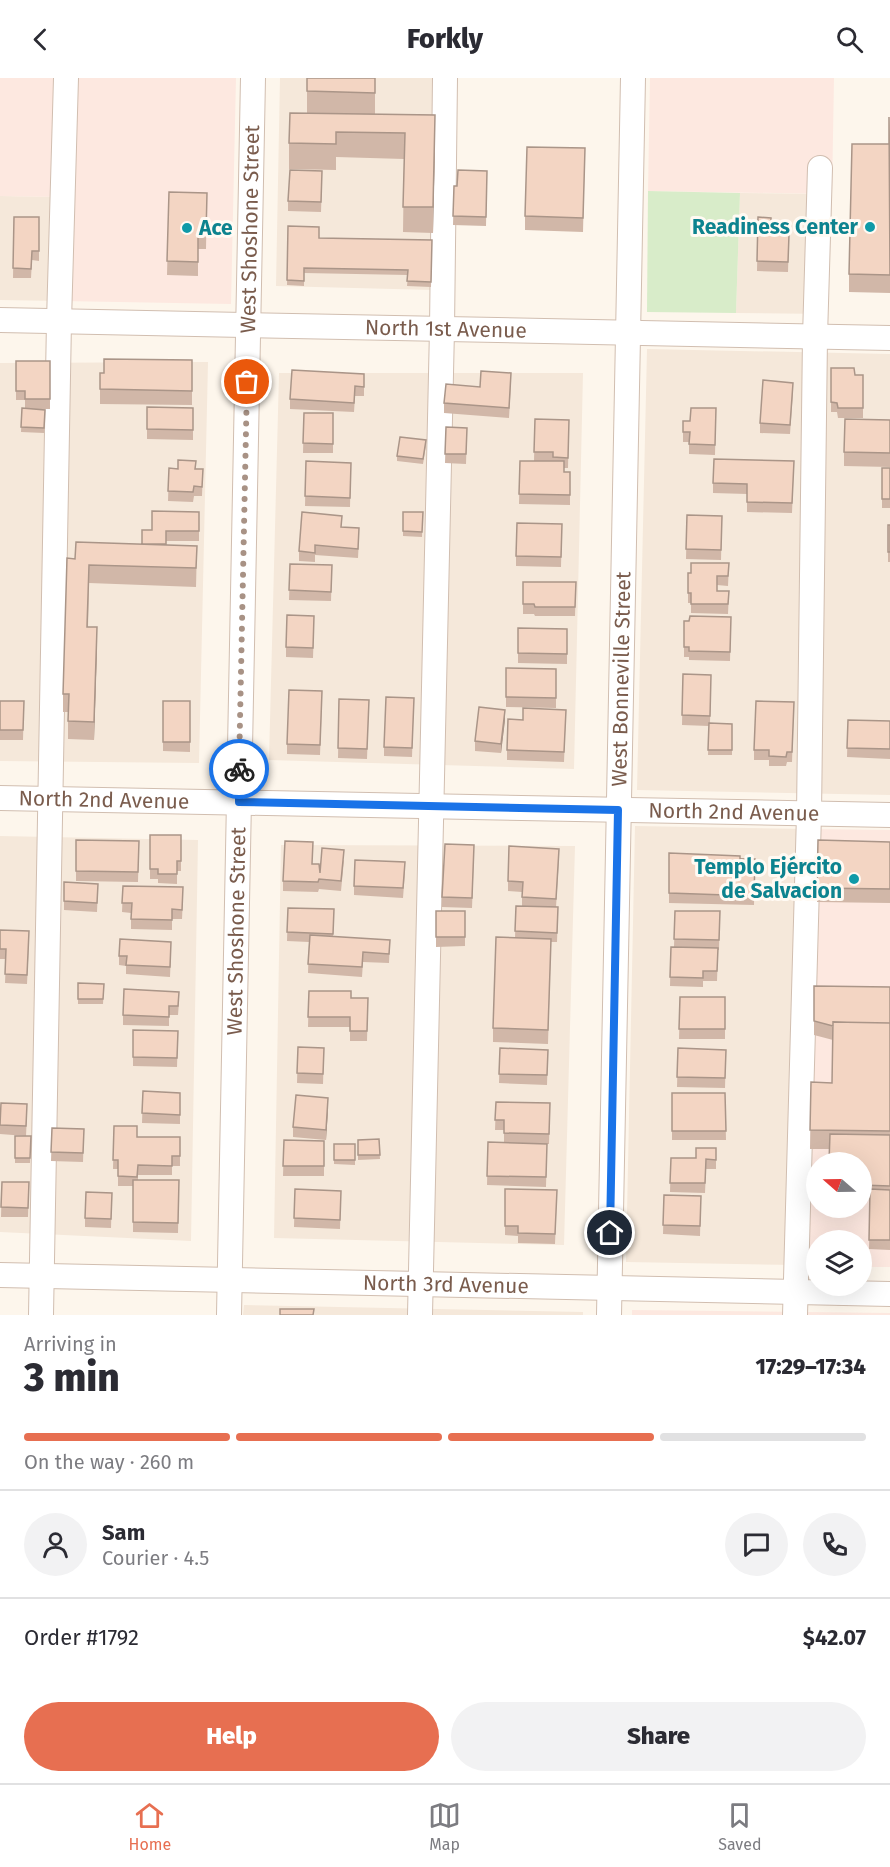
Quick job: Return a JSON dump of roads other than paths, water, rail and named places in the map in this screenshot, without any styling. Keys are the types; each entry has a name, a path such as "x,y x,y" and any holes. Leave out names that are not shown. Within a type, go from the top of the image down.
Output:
{"street":[{"path":"40,1315 59,321 66,78"},
{"name":"West Shoshone Street","path":"229,1315 253,78"},
{"path":"420,1315 442,329 445,78"},
{"name":"West Bonneville Street","path":"609,1315 633,78"},
{"path":"795,1304 809,814 815,337 820,168"},
{"name":"North 1st Avenue","path":"0,320 890,338"},
{"name":"North 2nd Avenue","path":"0,798 890,815"},
{"name":"North 3rd Avenue","path":"0,1275 609,1288 795,1304 890,1294"}],"place":[{"name":"Readiness Center","path":"870,227"},
{"name":"Ace","path":"187,228"},
{"name":"Templo Ejército de Salvacion","path":"854,879"}]}
